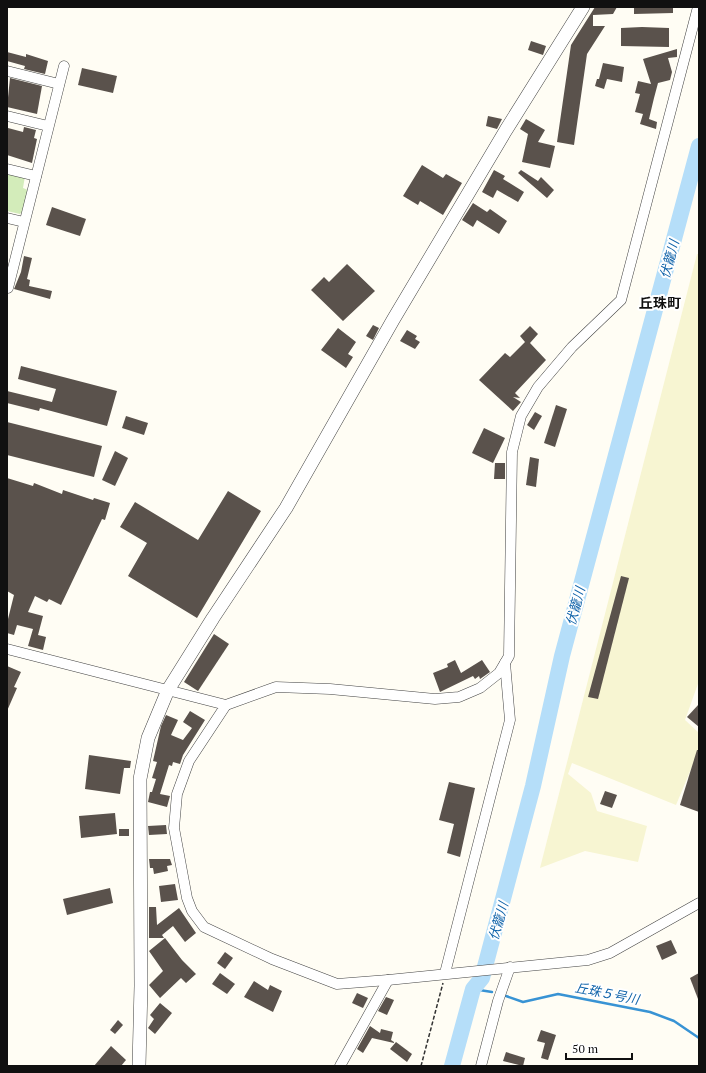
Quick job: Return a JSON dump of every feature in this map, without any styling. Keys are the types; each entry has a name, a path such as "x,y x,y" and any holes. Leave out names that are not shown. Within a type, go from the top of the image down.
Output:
{"street":[{"path":"139,1066 140,779 148,738 168,690 213,618 286,508 397,313 506,130 583,7"},
{"path":"7,649 226,705 276,687 330,689 435,699 459,697 480,688 499,673 509,656 512,452 521,416 538,387 572,347 621,300 698,7"},
{"path":"8,288 10,267 24,222 64,66"},
{"path":"7,71 59,84"},
{"path":"7,116 48,126"},
{"path":"7,169 36,176"},
{"path":"7,218 24,222"},
{"path":"450,973 510,720 505,663"},
{"path":"226,705 189,761 177,794 174,828 187,898 192,911 204,927 272,958 337,984 588,960 610,953 699,903"},
{"path":"481,1066 498,1001 510,967"},
{"path":"340,1066 388,980"}],"path":[{"path":"421,1066 450,973"}],"shaded area":[{"path":"697,254 699,254 699,681 685,720 699,733 699,750 676,805 572,763 568,774 591,793 597,811 647,826 638,862 585,851 540,868"}],"green space":[{"path":"7,172 25,176 23,188 28,190 24,210 20,214 7,211"}],"building":[{"path":"595,7 617,7 613,14 593,15 593,26 605,26 587,54 574,145 557,142 571,45"},
{"path":"634,7 673,7 673,13 634,14"},
{"path":"621,28 669,28 669,47 621,46"},
{"path":"531,41 546,46 543,55 528,50"},
{"path":"677,49 677,57 668,58 672,72 670,80 658,83 654,98 649,119 657,122 656,129 640,124 643,114 635,112 640,94 635,93 638,81 651,84 643,59"},
{"path":"7,52 26,57 26,54 48,61 45,74 24,69 25,66 7,61"},
{"path":"603,63 624,67 622,82 607,79 604,89 595,86 597,79 599,79"},
{"path":"82,68 117,76 113,93 78,85"},
{"path":"10,78 42,86 37,114 7,107"},
{"path":"488,116 502,119 497,129 486,126"},
{"path":"526,119 545,130 538,142 555,146 550,168 522,162 528,134 520,129"},
{"path":"24,127 36,130 34,138 37,139 32,163 7,155 8,128 23,132"},
{"path":"422,165 443,178 446,174 462,183 443,215 420,201 418,205 403,196"},
{"path":"494,170 505,176 503,179 524,192 518,202 497,190 493,198 482,192"},
{"path":"521,170 538,181 541,177 554,190 547,198 518,173"},
{"path":"473,203 487,212 490,209 507,221 499,234 477,220 473,227 462,220"},
{"path":"52,207 86,219 80,236 46,225"},
{"path":"24,256 32,258 27,279 30,280 29,286 52,291 50,299 14,289 21,272"},
{"path":"347,264 375,291 343,321 311,290 324,277 329,282"},
{"path":"373,325 379,328 373,340 366,336"},
{"path":"530,326 538,334 530,343 546,360 515,393 520,398 513,397 521,402 513,411 479,380 505,353 510,357 525,342 520,336"},
{"path":"338,328 356,342 348,354 353,357 346,368 321,350"},
{"path":"407,330 417,336 415,339 420,342 415,349 400,341"},
{"path":"21,366 117,391 107,426 40,408 39,411 7,403 7,391 52,402 56,389 18,379"},
{"path":"556,405 567,409 555,447 544,443"},
{"path":"535,412 542,416 534,430 527,425"},
{"path":"126,416 148,423 144,435 122,428"},
{"path":"7,422 102,446 94,477 7,455"},
{"path":"484,428 505,438 493,463 472,453"},
{"path":"115,451 128,458 115,486 102,480"},
{"path":"530,457 539,459 536,487 526,485"},
{"path":"495,463 505,463 505,479 494,479"},
{"path":"7,478 33,486 34,483 62,494 63,490 93,500 94,498 110,503 105,520 102,519 61,605 49,599 47,602 35,596 28,612 43,616 38,635 46,637 43,650 28,646 33,629 17,625 14,635 7,633 7,623 14,595 7,591"},
{"path":"228,491 261,511 197,618 128,576 147,543 120,527 135,502 198,540"},
{"path":"621,576 629,578 598,699 588,697"},
{"path":"214,634 229,644 198,691 184,682"},
{"path":"455,660 461,673 482,660 490,672 480,679 479,676 475,679 473,676 440,692 433,673 448,667 447,664"},
{"path":"7,666 21,672 14,687 17,688 7,711"},
{"path":"699,704 699,727 687,717"},
{"path":"190,711 205,720 183,755 180,764 173,762 172,766 169,765 160,794 170,796 167,807 148,802 150,792 152,792 156,779 152,778 157,762 153,761 161,726 166,715 178,720 171,735 183,740 192,728 183,722"},
{"path":"697,750 699,750 699,812 680,805"},
{"path":"89,755 131,761 130,768 124,768 120,794 85,789"},
{"path":"449,782 475,788 460,857 447,853 454,824 439,820"},
{"path":"605,791 617,795 612,808 600,804"},
{"path":"115,813 117,834 81,838 79,816"},
{"path":"166,825 167,834 149,835 148,826"},
{"path":"119,829 129,829 129,836 119,836"},
{"path":"149,859 170,859 172,865 167,866 168,871 154,874 153,868 150,868"},
{"path":"175,884 178,900 161,902 159,886"},
{"path":"110,888 113,903 67,915 63,899"},
{"path":"149,907 156,907 157,925 179,908 196,933 185,942 173,926 162,935 164,938 149,938"},
{"path":"165,938 182,960 196,974 186,983 181,978 160,998 149,985 163,971 149,951"},
{"path":"671,940 677,953 662,960 656,946"},
{"path":"225,952 233,958 225,969 217,963"},
{"path":"220,973 235,984 227,994 212,984"},
{"path":"699,973 699,999 698,999 690,978"},
{"path":"254,981 268,990 270,985 282,991 273,1012 244,997"},
{"path":"357,993 368,998 363,1008 352,1003"},
{"path":"386,997 394,1000 387,1015 378,1011"},
{"path":"160,1003 172,1013 155,1034 148,1028 154,1019 150,1015"},
{"path":"118,1020 123,1025 115,1034 110,1030"},
{"path":"370,1026 380,1033 381,1029 393,1032 391,1040 394,1043 372,1038 363,1053 357,1049"},
{"path":"541,1030 556,1035 548,1060 541,1058 545,1043 537,1041"},
{"path":"396,1042 412,1054 407,1062 390,1049"},
{"path":"111,1046 126,1060 121,1066 94,1066"},
{"path":"506,1052 525,1058 523,1066 503,1061"}],"waterway":[{"name":"伏籠川","path":"452,1066 473,989 482,978 533,786 562,656 699,146"},
{"name":"丘珠５号川","path":"473,989 492,992"},
{"name":"丘珠５号川","path":"506,996 523,1002 558,994 650,1012 674,1021 699,1038"}],"district":[{"name":"丘珠町","path":"660,303"}]}
